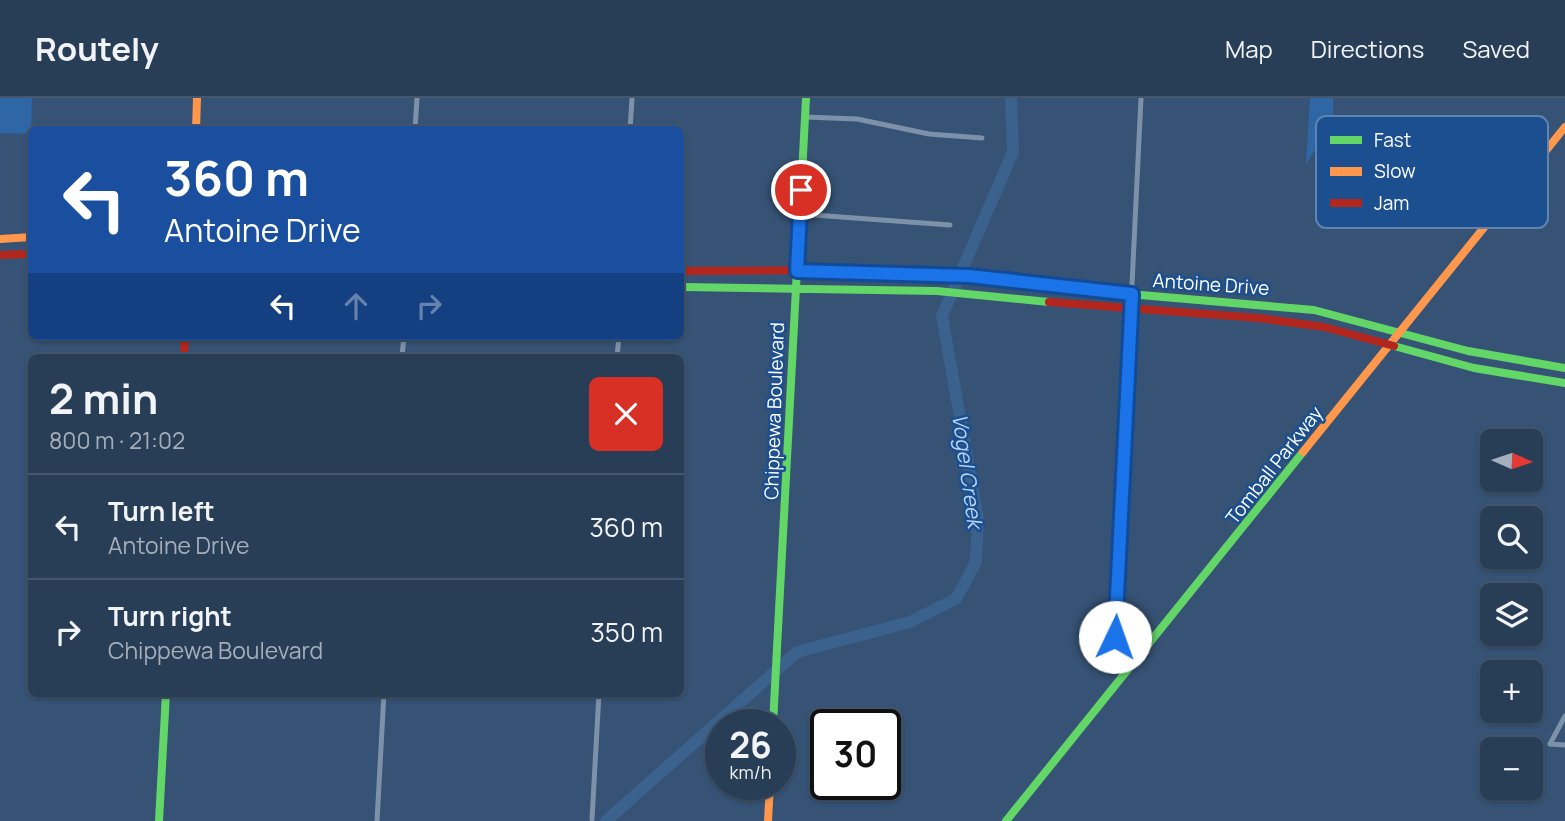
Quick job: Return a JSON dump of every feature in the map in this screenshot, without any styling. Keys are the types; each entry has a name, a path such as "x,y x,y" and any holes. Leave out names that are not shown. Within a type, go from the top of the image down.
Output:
{"main road":[{"path":"196,126 198,98"},
{"name":"Chippewa Boulevard","path":"774,709 806,98"},
{"name":"Tomball Parkway","path":"1548,149 1564,130"},
{"name":"Tomball Parkway","path":"1006,821 1484,228"},
{"path":"0,239 28,237"},
{"path":"0,255 28,254"},
{"name":"Antoine Drive","path":"684,271 969,276 1132,294 1259,303 1314,310 1511,360 1565,368"},
{"path":"891,273 891,289"},
{"path":"1033,300 1036,283"},
{"name":"Antoine Drive","path":"684,287 795,286 937,291 1131,310 1258,318 1324,327 1509,376 1565,383"},
{"path":"1258,318 1259,303"},
{"path":"1509,376 1511,360"},
{"path":"159,821 166,697"},
{"path":"768,821 769,800"}],"street":[{"path":"415,126 417,98"},
{"path":"630,126 632,98"},
{"path":"1131,667 1118,654 1115,637 1141,98"},
{"path":"805,117 858,119 929,134 982,138"},
{"path":"800,214 950,225"},
{"path":"377,821 384,697"},
{"path":"592,819 599,697"},
{"path":"1565,716 1550,744 1565,745"}],"shaded area":[{"path":"0,98 32,98 31,126 28,126 28,134 0,133"},
{"path":"1310,98 1333,98 1333,116 1316,116 1316,148 1306,164"}],"waterway":[{"name":"Vogel Creek","path":"606,821 797,652 910,622 956,599 976,562 978,519 942,316 1013,152 1011,98"}],"traffic: fast":[{"path":"774,709 806,98"},
{"path":"978,277 1083,290 1314,310 1468,351 1565,368"},
{"path":"684,287 937,291 1049,302"},
{"path":"1394,346 1474,368 1565,383"},
{"path":"1006,821 1303,452"},
{"path":"159,821 166,697"}],"traffic: slow":[{"path":"196,126 197,98"},
{"path":"1548,148 1565,127"},
{"path":"1303,452 1484,228"},
{"path":"0,239 28,237"},
{"path":"768,821 769,800"}],"traffic: jam":[{"path":"0,255 28,254"},
{"path":"684,271 843,270 978,277"},
{"path":"1049,302 1258,318 1324,327 1394,346"},
{"path":"184,354 185,340"}],"route":[{"path":"801,190 797,271 843,270 969,276 1132,294 1115,637"}]}
